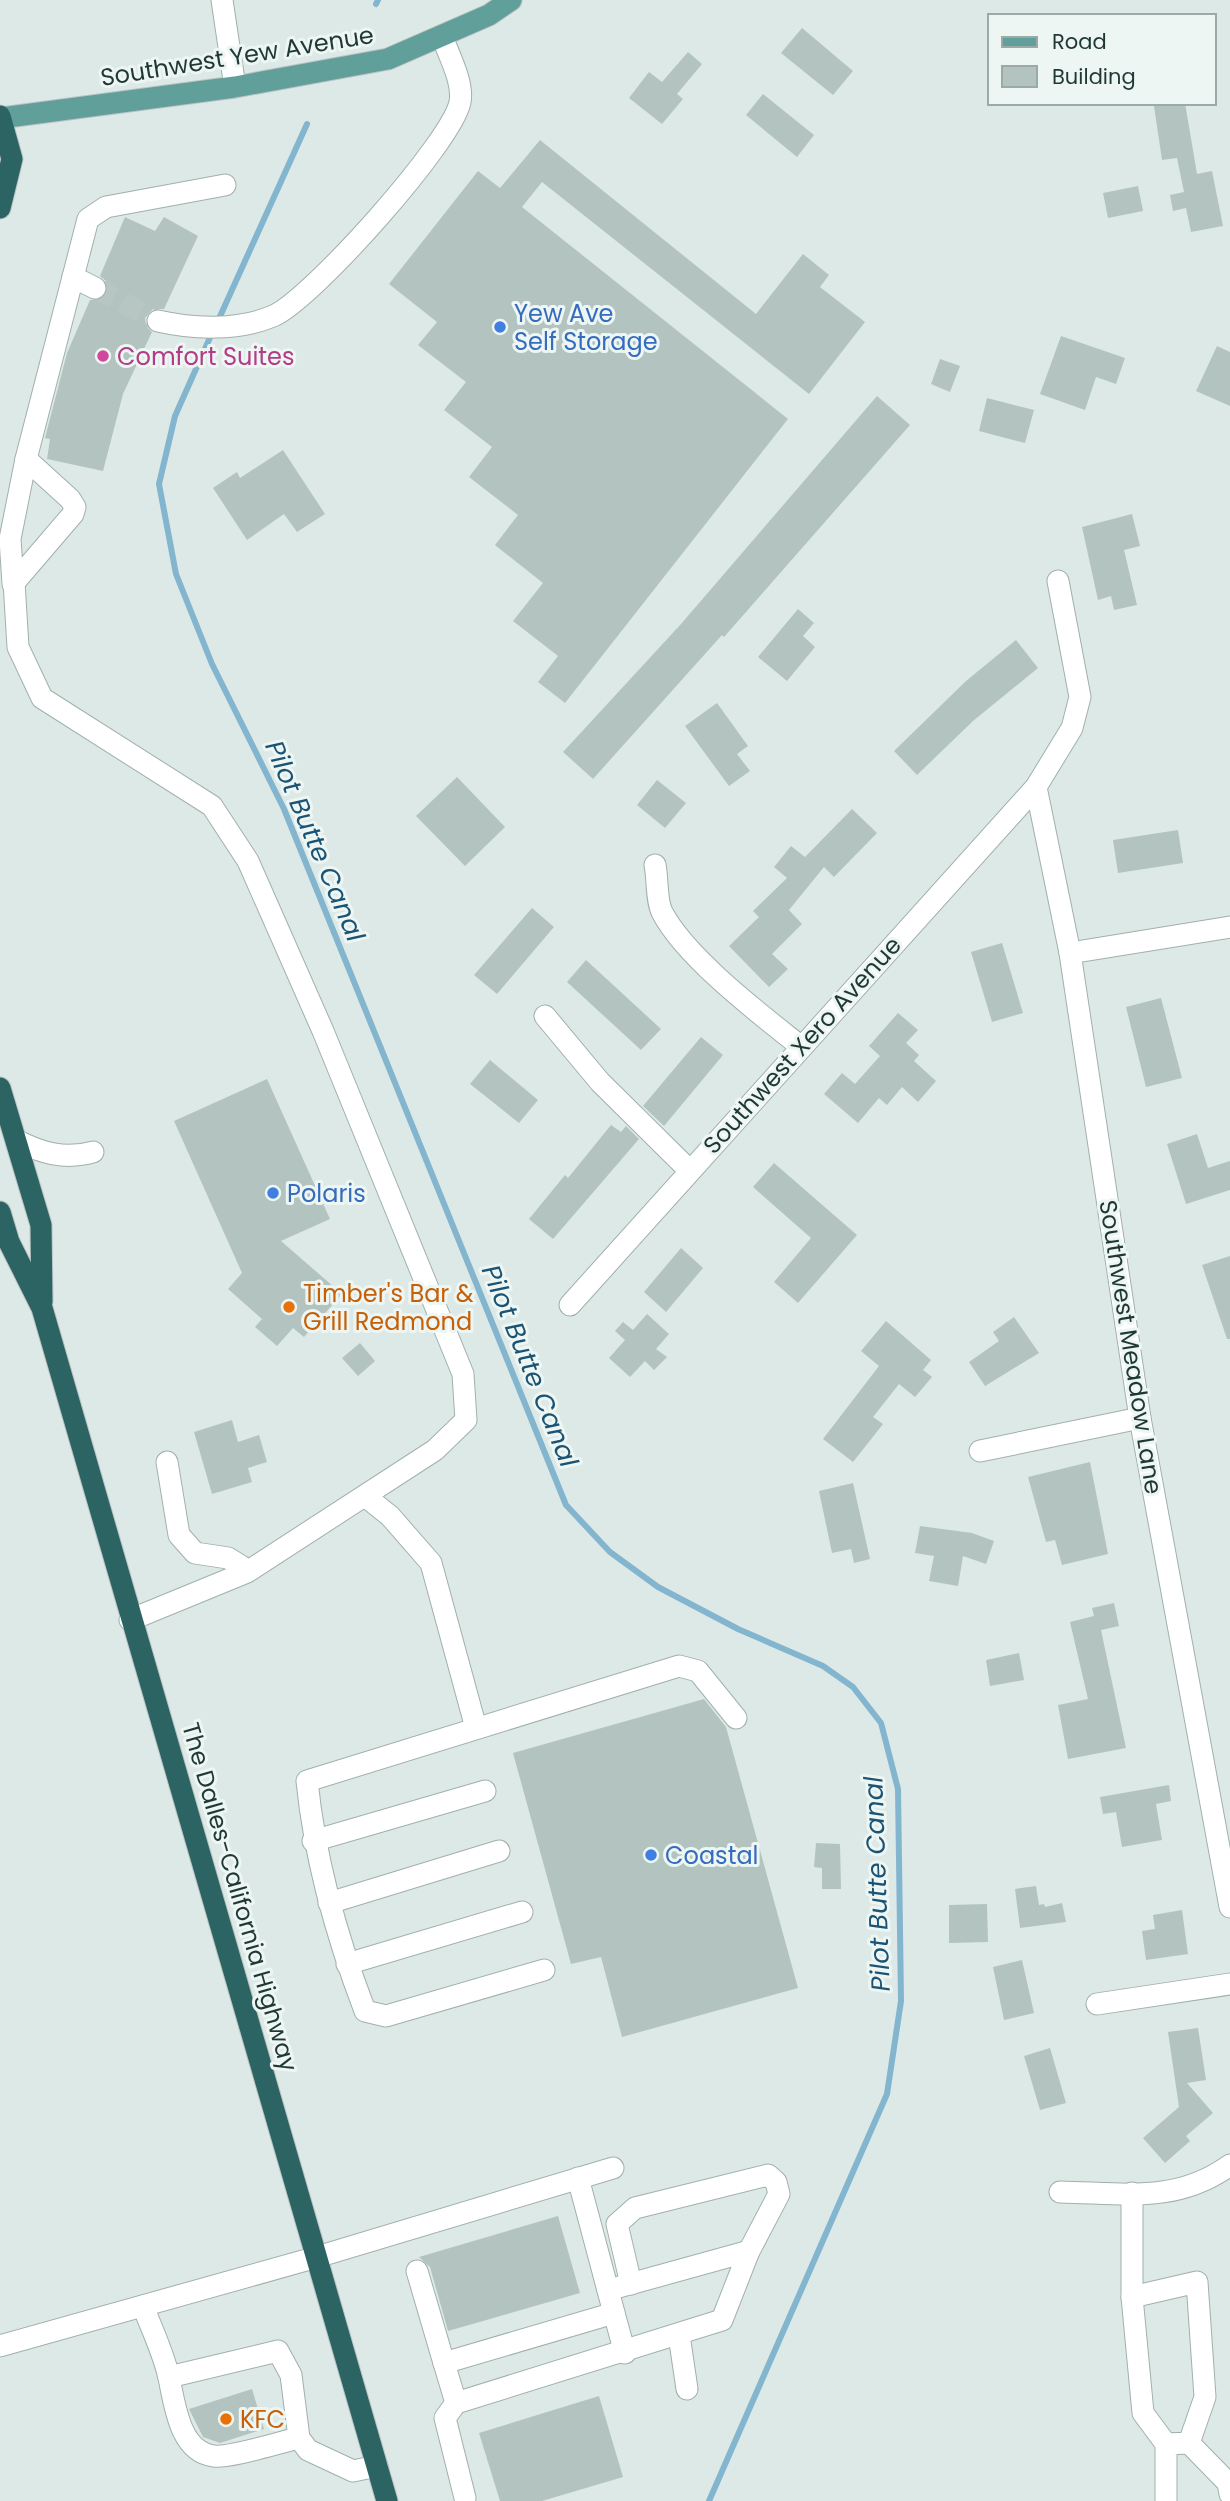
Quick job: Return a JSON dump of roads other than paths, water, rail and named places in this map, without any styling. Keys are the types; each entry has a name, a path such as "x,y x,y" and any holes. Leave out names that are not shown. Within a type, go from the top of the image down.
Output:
{"highway":[{"path":"0,208 12,159 1,117"},
{"name":"The Dalles-California Highway","path":"0,1088 41,1225 42,1308"},
{"name":"The Dalles-California Highway","path":"0,1212 9,1242 42,1308 130,1620 387,2501"}],"main road":[{"name":"Southwest Yew Avenue","path":"1,117 235,87 388,58 489,15 511,0"}],"street":[{"path":"222,0 235,87"},
{"path":"158,321 188,328 243,323 273,316 298,301 321,280 401,192 454,117 460,102 460,88 442,36"},
{"path":"130,1620 239,1575 435,1450 466,1420 463,1374 323,1031 248,861 212,806 42,698 18,646 10,539 26,459 88,219 96,210 225,185"},
{"path":"73,277 95,288"},
{"path":"14,582 73,514 75,507 70,499 26,459"},
{"name":"Southwest Xero Avenue","path":"570,1304 1036,787 1072,728 1080,697 1058,581"},
{"name":"Southwest Meadow Lane","path":"1036,787 1070,953 1140,1418 1230,1907"},
{"path":"655,865 661,911 682,938 732,990 800,1046"},
{"path":"1070,953 1230,927"},
{"path":"545,1016 600,1082 690,1170"},
{"path":"16,1140 38,1152 74,1157 93,1152"},
{"path":"980,1451 1140,1418"},
{"path":"167,1462 179,1535 195,1553 229,1558 241,1566 239,1575"},
{"path":"365,1496 390,1516 431,1563 476,1728"},
{"path":"544,1970 386,2016 365,2011 347,1964 313,1841 307,1781 679,1666 698,1671 736,1717"},
{"path":"313,1841 485,1791"},
{"path":"330,1903 499,1851"},
{"path":"347,1964 522,1912"},
{"path":"1097,2004 1230,1984"},
{"path":"1060,2192 1173,2193 1211,2179 1230,2165"},
{"path":"0,2346 317,2257 613,2168"},
{"path":"465,2498 445,2418 456,2403 625,2353 722,2320 747,2255 779,2194 776,2182 768,2175 635,2208 617,2224 631,2284"},
{"path":"578,2178 625,2353"},
{"path":"1132,2193 1132,2297 1143,2413 1166,2444 1166,2501"},
{"path":"608,2290 749,2251 747,2255"},
{"path":"417,2271 456,2403"},
{"path":"1132,2297 1197,2281 1205,2397 1189,2443"},
{"path":"144,2306 169,2377 175,2408 192,2446 201,2454 218,2457 299,2438"},
{"path":"444,2363 614,2313"},
{"path":"679,2335 687,2389"},
{"path":"169,2377 278,2351 291,2375 299,2438 308,2450 353,2471 377,2466"},
{"path":"1166,2444 1189,2443 1216,2467 1228,2483 1230,2494"}],"waterway":[{"name":"Pilot Butte Canal","path":"376,4 378,0"},
{"name":"Pilot Butte Canal","path":"217,323 307,124"},
{"name":"Pilot Butte Canal","path":"212,333 175,416 159,484 176,574 212,664 284,809 566,1505 610,1552 658,1587 738,1629 823,1666 853,1687 881,1723 898,1789 901,2001 887,2094 709,2501"}],"tunnel":[{"path":"95,288 158,321"}],"place":[{"name":"Yew Ave Self Storage","path":"500,327"},
{"name":"Comfort Suites","path":"103,356"},
{"name":"Polaris","path":"273,1193"},
{"name":"Timber's Bar & Grill Redmond","path":"289,1307"},
{"name":"Coastal","path":"651,1855"},
{"name":"KFC","path":"226,2419"}]}
